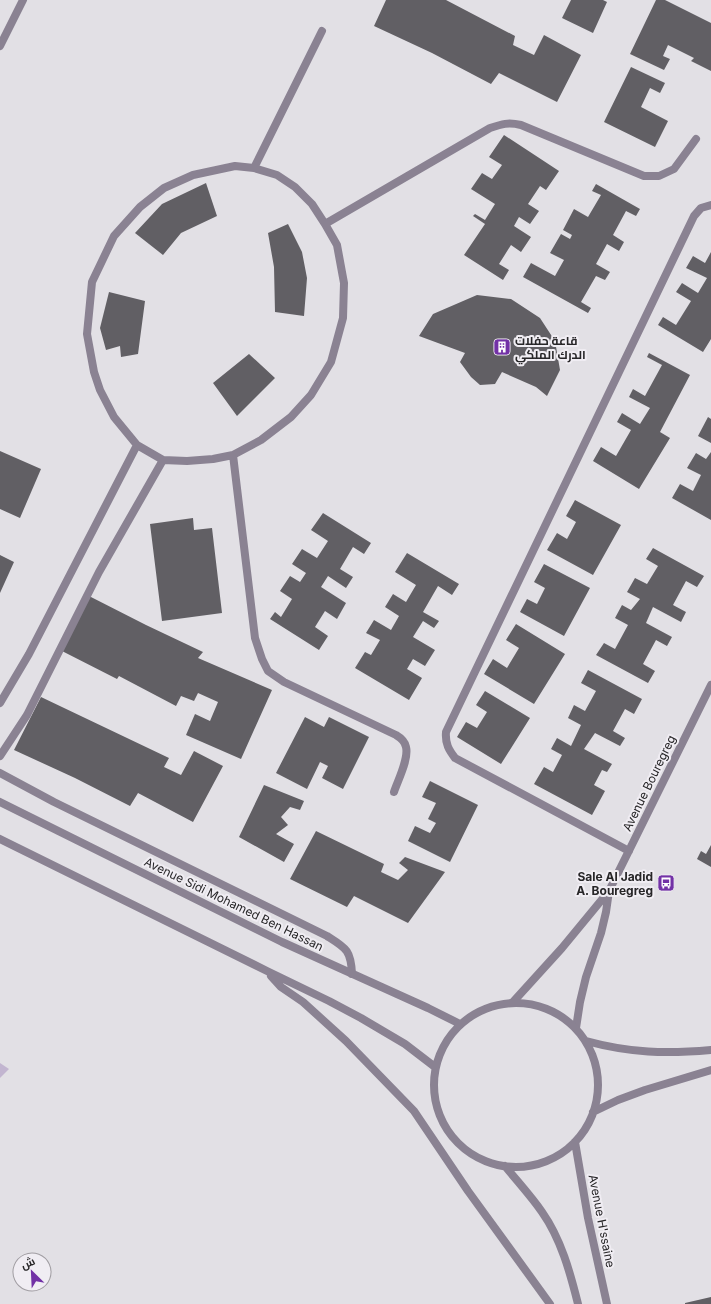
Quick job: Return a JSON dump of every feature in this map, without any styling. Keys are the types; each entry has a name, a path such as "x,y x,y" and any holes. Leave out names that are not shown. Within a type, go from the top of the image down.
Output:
{"street":[{"path":"0,46 22,0"},
{"path":"254,168 322,31"},
{"path":"325,224 490,128 502,124 511,122 521,124 644,176 659,176 674,169 696,139"},
{"path":"235,166 254,168 277,175 295,187 312,204 325,224 337,245 344,283 343,318 331,362 311,395 291,417 261,440 233,455 212,459 187,461 163,460 137,445 114,418 100,390 94,372 87,334 92,282 114,236 140,208 164,188 192,174 235,166"},
{"path":"629,851 456,758 449,750 445,742 446,732 694,216 701,208 711,205"},
{"path":"0,703 29,654 137,445"},
{"path":"233,455 255,638 262,659 268,671 284,682 402,739 406,746 407,755 394,792"},
{"path":"0,756 28,715 99,572 163,460"},
{"name":"Avenue Bouregreg","path":"513,1002 562,948 609,891 711,685"},
{"path":"0,773 54,802 341,944 348,952 351,960 352,974"},
{"name":"Avenue Sidi Mohamed Ben Hassan","path":"0,802 282,942 460,1024"},
{"path":"0,839 329,1001 405,1044 435,1067"},
{"name":"Avenue Bouregreg","path":"576,1028 586,977 601,933 609,891"},
{"path":"266,971 282,987 303,1002 346,1041 414,1111 468,1191 550,1304"},
{"path":"513,1002 530,1003 547,1008 563,1016 576,1028 586,1041 594,1058 598,1076 598,1094 594,1112 586,1128 575,1142 560,1154 543,1162 524,1167 505,1166 483,1160 463,1149 448,1132 438,1112 433,1090 435,1067 440,1051 448,1036 460,1024 476,1013 493,1005 513,1002"},
{"path":"586,1041 611,1048 637,1052 663,1053 711,1050"},
{"path":"594,1112 618,1100 645,1090 711,1070"},
{"name":"Avenue H'ssaine","path":"575,1142 594,1248 607,1304"},
{"path":"505,1166 535,1202 555,1234 565,1256 578,1304"}],"shaded area":[{"path":"0,1063 9,1069 0,1078"}],"building":[{"path":"386,0 446,0 515,36 513,45 534,55 544,35 581,55 557,102 499,73 491,84 432,53 374,26"},
{"path":"571,0 603,0 607,2 593,33 562,18"},
{"path":"656,0 665,0 711,23 711,71 691,61 694,58 668,45 663,56 670,59 664,70 630,54"},
{"path":"631,67 665,83 660,93 650,88 641,107 668,121 655,147 604,122"},
{"path":"504,135 559,171 546,190 540,186 528,204 539,211 530,224 519,217 514,226 531,237 521,252 511,245 499,264 509,270 503,280 464,255 485,224 473,216 475,214 485,220 495,204 471,189 482,173 492,179 502,165 489,157"},
{"path":"206,183 217,216 181,233 163,255 135,233 162,204"},
{"path":"596,184 640,209 636,216 626,211 613,235 624,242 619,251 607,244 596,264 610,272 605,280 596,276 581,302 591,308 588,313 523,277 531,263 555,276 564,260 550,253 561,234 570,239 572,235 563,230 574,209 588,217 601,195 592,191"},
{"path":"288,224 302,252 307,278 304,316 275,312 274,267 268,233"},
{"path":"711,252 711,339 703,352 658,325 663,317 676,325 691,301 676,292 682,283 698,293 707,278 686,268 693,256 705,263"},
{"path":"109,292 145,301 138,354 121,357 120,346 106,350 100,328"},
{"name":"قاعة حفلات الدرك الملكي","path":"477,295 511,299 540,318 555,341 560,370 547,396 536,387 502,372 495,384 480,385 471,377 460,362 465,353 419,336 433,314"},
{"path":"649,353 690,375 660,432 670,438 639,489 593,461 601,447 616,456 631,430 617,422 622,413 640,424 650,408 629,397 633,389 645,396 662,365 647,357"},
{"path":"249,354 275,378 237,416 213,383"},
{"path":"708,417 711,419 711,443 698,436"},
{"path":"0,451 41,469 20,518 0,509"},
{"path":"711,452 711,520 672,498 680,484 693,491 701,475 687,468 696,453 706,459"},
{"path":"575,500 621,525 593,575 547,550 557,533 567,539 576,522 566,516"},
{"path":"323,513 371,543 364,554 353,547 340,569 353,577 346,588 328,576 321,587 346,603 337,619 325,611 315,627 328,636 319,650 270,619 275,612 281,617 292,599 280,591 290,576 300,582 306,573 292,564 302,549 317,558 328,541 311,530"},
{"path":"193,518 194,530 212,528 222,613 162,621 150,524"},
{"path":"653,548 704,576 697,587 686,581 673,605 686,612 681,622 653,607 646,623 672,637 667,646 656,640 643,664 655,671 648,683 596,655 604,643 615,649 628,625 615,618 622,605 631,610 640,599 627,592 635,578 647,584 658,566 646,559"},
{"path":"407,553 459,584 452,595 438,586 423,612 439,621 434,628 423,621 413,637 435,650 425,666 413,659 407,669 422,678 409,700 355,668 365,652 371,655 380,640 366,633 374,620 391,630 399,616 385,607 393,594 406,602 416,585 395,572"},
{"path":"0,555 14,562 0,593"},
{"path":"544,564 590,588 564,636 520,612 527,599 537,604 545,588 534,582"},
{"path":"89,596 203,652 198,658 272,690 241,759 186,735 195,714 210,721 218,702 198,693 194,701 181,696 176,706 119,676 117,679 60,650"},
{"path":"516,624 565,654 534,704 484,674 493,659 507,668 519,648 506,640"},
{"path":"588,670 642,699 634,714 625,709 613,731 625,738 620,746 595,733 584,749 612,764 607,772 602,770 594,785 605,791 592,815 534,784 544,767 553,772 562,755 551,749 557,738 571,746 581,725 568,718 574,705 585,711 596,691 581,683"},
{"path":"485,691 530,718 501,764 457,737 466,722 477,728 487,712 476,705"},
{"path":"41,697 169,758 164,767 181,775 194,751 223,766 193,822 138,793 130,806 75,778 14,750"},
{"path":"305,717 324,727 329,717 369,737 343,789 322,778 328,766 320,762 307,789 276,773"},
{"path":"430,781 478,805 450,862 408,841 415,826 430,833 436,823 428,819 436,803 422,797"},
{"path":"264,785 304,801 300,810 290,807 281,817 288,825 276,834 294,844 284,862 239,837"},
{"path":"316,831 384,864 381,872 398,880 408,870 399,863 405,857 445,872 408,923 354,896 347,907 290,879"},
{"path":"711,845 711,867 697,859 701,851 706,854"},
{"path":"711,1297 711,1304 685,1304 685,1303"}],"place":[{"name":"قاعة حفلات الدرك الملكي","path":"502,347"},
{"name":"Sale Al Jadid A. Bouregreg","path":"666,883"}]}
